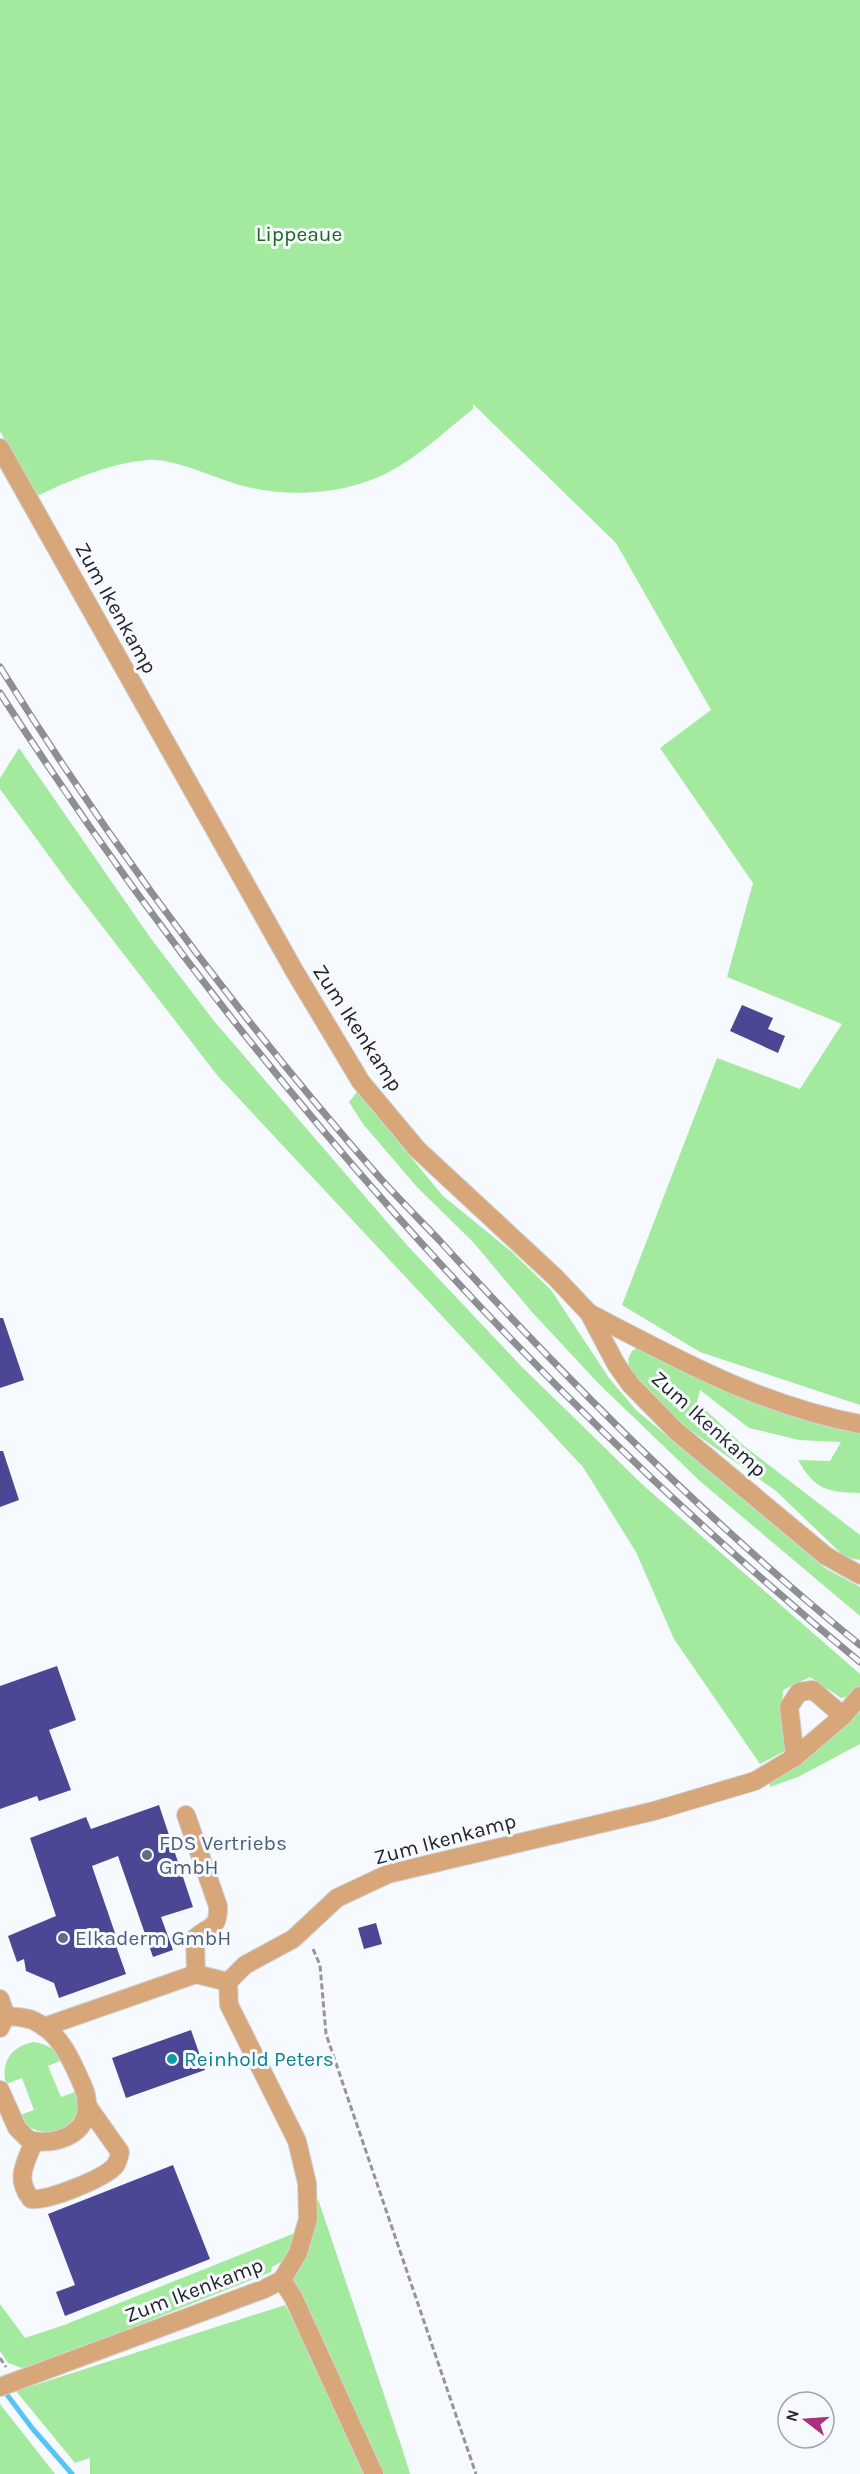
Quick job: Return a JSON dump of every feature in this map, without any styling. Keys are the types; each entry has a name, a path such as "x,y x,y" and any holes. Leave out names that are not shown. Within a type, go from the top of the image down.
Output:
{"street":[{"name":"Zum Ikenkamp","path":"0,448 295,972 361,1082 417,1149 555,1277 589,1313 616,1364 630,1384 676,1431 826,1556 860,1575"},
{"path":"589,1313 742,1390 816,1415 860,1424"},
{"path":"795,1757 789,1707 800,1692 813,1690 843,1716"},
{"name":"Zum Ikenkamp","path":"0,2387 264,2289 282,2280 298,2253 308,2219 307,2183 297,2140 230,2005 228,1982 245,1965 293,1939 337,1898 388,1874 654,1810 755,1781 795,1757 843,1716 860,1696"},
{"path":"186,1815 219,1906 219,1920 216,1925 195,1938 196,1974"},
{"path":"44,2027 196,1974 228,1982"},
{"path":"0,2090 17,2128 22,2135 34,2141 55,2142 66,2138 76,2132 85,2114 86,2094 67,2052 44,2027 26,2018 2,2014"},
{"path":"34,2141 22,2168 24,2191 31,2199 51,2198 107,2172 117,2164 120,2152 86,2104"},
{"path":"282,2280 293,2297 374,2474"}],"path":[{"path":"313,1949 320,1965 326,2034 476,2474"}],"green space":[{"name":"Lippeaue","path":"0,0 860,0 860,1405 700,1352 622,1305 717,1058 800,1089 842,1024 727,977 753,883 660,748 711,710 616,543 473,404 473,409 411,459 383,475 345,488 304,493 263,490 232,483 170,462 147,460 103,469 35,497 0,431"},
{"path":"19,748 152,940 214,1021 405,1243 522,1367 644,1486 860,1674 860,1687 850,1696 841,1698 810,1677 783,1690 781,1719 785,1751 760,1764 674,1639 636,1552 583,1467 217,1075 68,882 0,789 0,778"},
{"path":"357,1092 443,1196 512,1252 551,1290 609,1378 636,1410 825,1568 860,1587 860,1616 701,1482 599,1384 532,1312 473,1242 417,1187 363,1124 349,1102"},
{"path":"639,1347 860,1431 860,1493 839,1492 816,1483 798,1460 830,1461 841,1442 799,1440 749,1428 700,1390 697,1402 744,1446 860,1535 860,1560 845,1557 776,1491 676,1420 630,1370 628,1359 632,1351"},
{"path":"860,1704 860,1744 798,1777 770,1787 770,1781"},
{"path":"33,2042 50,2047 62,2060 48,2066 61,2097 75,2092 79,2104 70,2123 50,2132 38,2131 28,2125 20,2115 34,2110 22,2078 6,2084 5,2068 9,2056 19,2047"},
{"path":"318,2199 410,2474 379,2474 292,2282 313,2230"},
{"path":"295,2233 287,2259 272,2267 271,2272 81,2348 22,2368 8,2363 0,2351 0,2304 25,2338 64,2325"},
{"path":"285,2305 320,2371 366,2474 90,2474 90,2458 75,2463 16,2391"},
{"path":"0,2404 55,2474 0,2474"}],"building":[{"path":"742,1005 773,1018 768,1029 785,1036 778,1053 730,1031"},
{"path":"0,1318 3,1318 24,1380 0,1388"},
{"path":"0,1451 3,1451 19,1500 0,1507"},
{"path":"57,1666 76,1720 49,1730 71,1790 39,1801 37,1796 0,1809 0,1686"},
{"path":"159,1805 193,1907 161,1917 173,1950 153,1957 118,1856 92,1866 117,1939 114,1940 126,1974 59,1998 54,1983 26,1971 24,1959 17,1962 8,1936 56,1916 30,1838 86,1817 91,1829"},
{"path":"376,1923 382,1944 364,1949 358,1928"},
{"name":"Reinhold Peters","path":"191,2030 205,2070 126,2098 112,2058"},
{"path":"173,2165 210,2259 65,2316 56,2292 75,2285 48,2214"}],"waterway":[{"path":"5,2392 32,2428 72,2474"}],"railway":[{"path":"0,667 87,800 180,930 277,1056 380,1178 539,1347 642,1450 749,1550 860,1645"},
{"path":"0,693 91,828 186,960 287,1087 392,1211 503,1330 617,1445 737,1556 860,1662"}],"place":[{"name":"FDS Vertriebs GmbH","path":"147,1855"},
{"name":"Elkaderm GmbH","path":"63,1938"},
{"name":"Reinhold Peters","path":"172,2059"}]}
